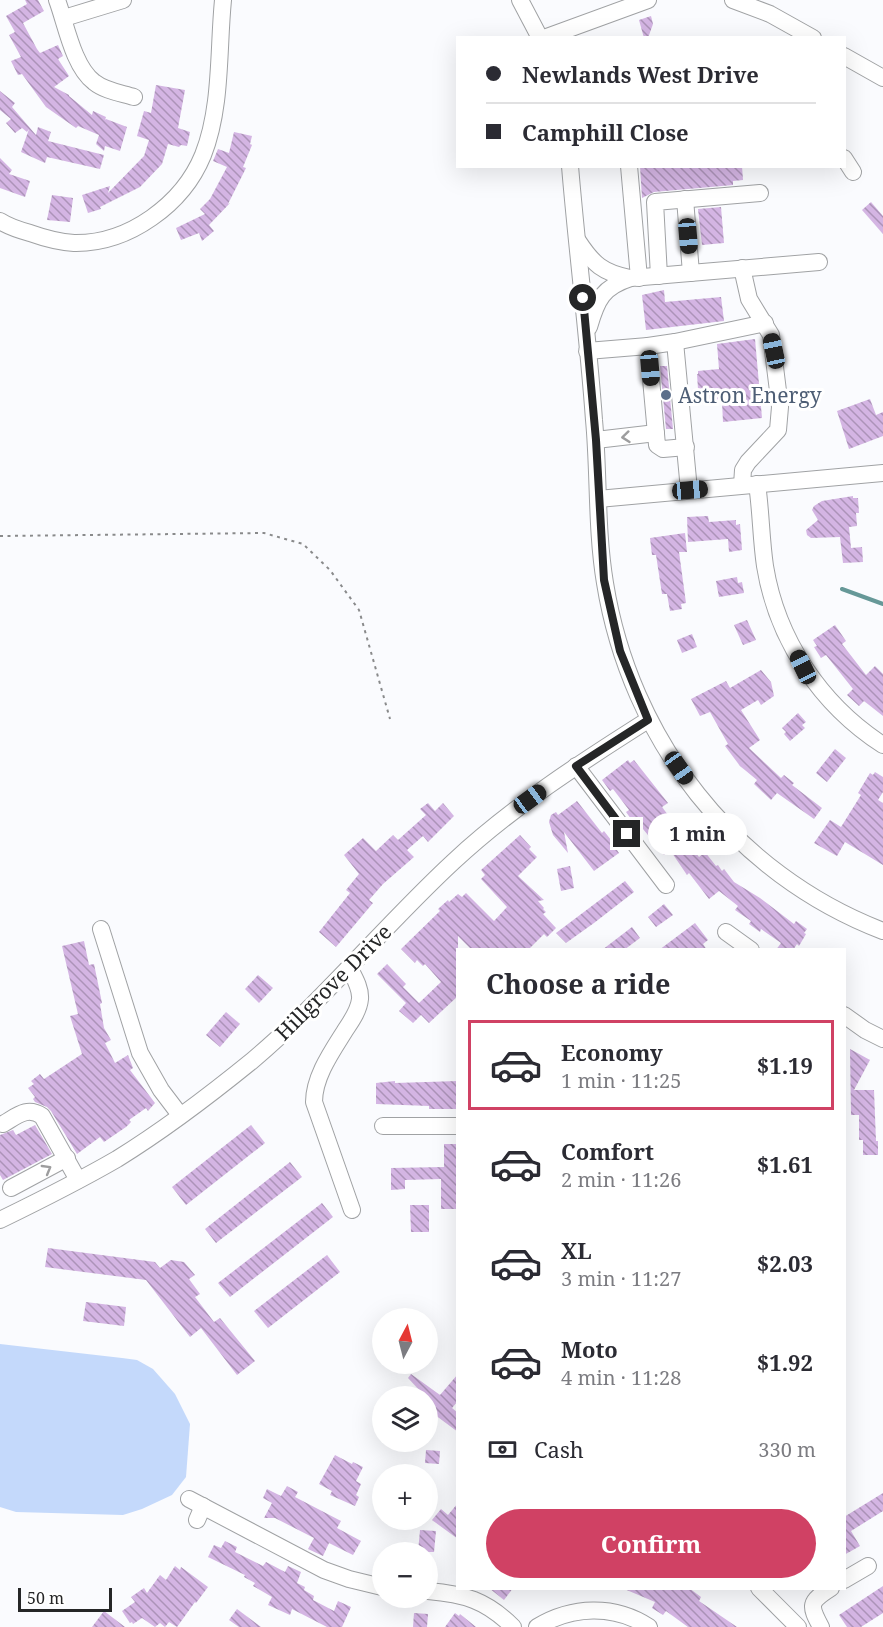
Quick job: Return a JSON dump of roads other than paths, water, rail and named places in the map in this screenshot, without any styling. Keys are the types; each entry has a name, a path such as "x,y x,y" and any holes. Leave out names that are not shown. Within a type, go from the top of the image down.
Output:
{"street":[{"path":"57,0 78,61 88,76 105,89 134,97"},
{"path":"64,18 123,0"},
{"path":"0,221 50,240 74,243 95,242 115,237 142,224 160,212 184,190 204,153 216,97 223,3 206,0"},
{"path":"520,0 541,36"},
{"path":"548,36 648,0"},
{"path":"733,0 770,14 809,36"},
{"path":"846,57 883,78"},
{"path":"570,168 596,440 604,580 620,651 648,720 699,797 743,845 786,880 812,897 839,912 883,931"},
{"path":"629,168 633,205 635,278"},
{"path":"633,205 760,193"},
{"path":"685,199 691,273"},
{"path":"655,202 659,276"},
{"path":"577,240 586,254 606,272 635,278"},
{"path":"587,344 596,307 605,290 615,283 635,278 819,262"},
{"path":"742,268 749,299 771,335 774,351 780,422 778,430 772,439 754,454 743,470 750,485 776,612 803,667 838,709 883,745"},
{"path":"587,344 648,346 765,323"},
{"path":"675,342 690,490"},
{"path":"648,346 659,448 686,447"},
{"path":"596,440 656,433"},
{"path":"598,500 883,473"},
{"name":"Hillgrove Drive","path":"0,1220 117,1159 252,1060 303,1014 453,861 514,810 576,766 648,720"},
{"path":"576,766 666,885"},
{"path":"101,929 140,1053 161,1090 180,1115"},
{"path":"726,932 743,948"},
{"path":"349,967 356,981 360,999 356,1014 322,1072 314,1090 314,1102 352,1209"},
{"path":"846,1016 883,1039"},
{"path":"3,1124 29,1111 42,1116 78,1180"},
{"path":"383,1126 456,1126"},
{"path":"11,1188 67,1158"},
{"path":"26,1181 38,1201"},
{"path":"196,1508 324,1570 372,1585"},
{"path":"846,1579 868,1566"},
{"path":"761,1590 798,1627"},
{"path":"821,1627 812,1609 812,1603 828,1590"},
{"path":"438,1591 458,1591 513,1627"},
{"path":"537,1627 555,1617 595,1609 617,1613 649,1627"}],"waterway":[{"path":"842,589 883,604"}],"place":[{"name":"Astron Energy","path":"666,395"}]}
